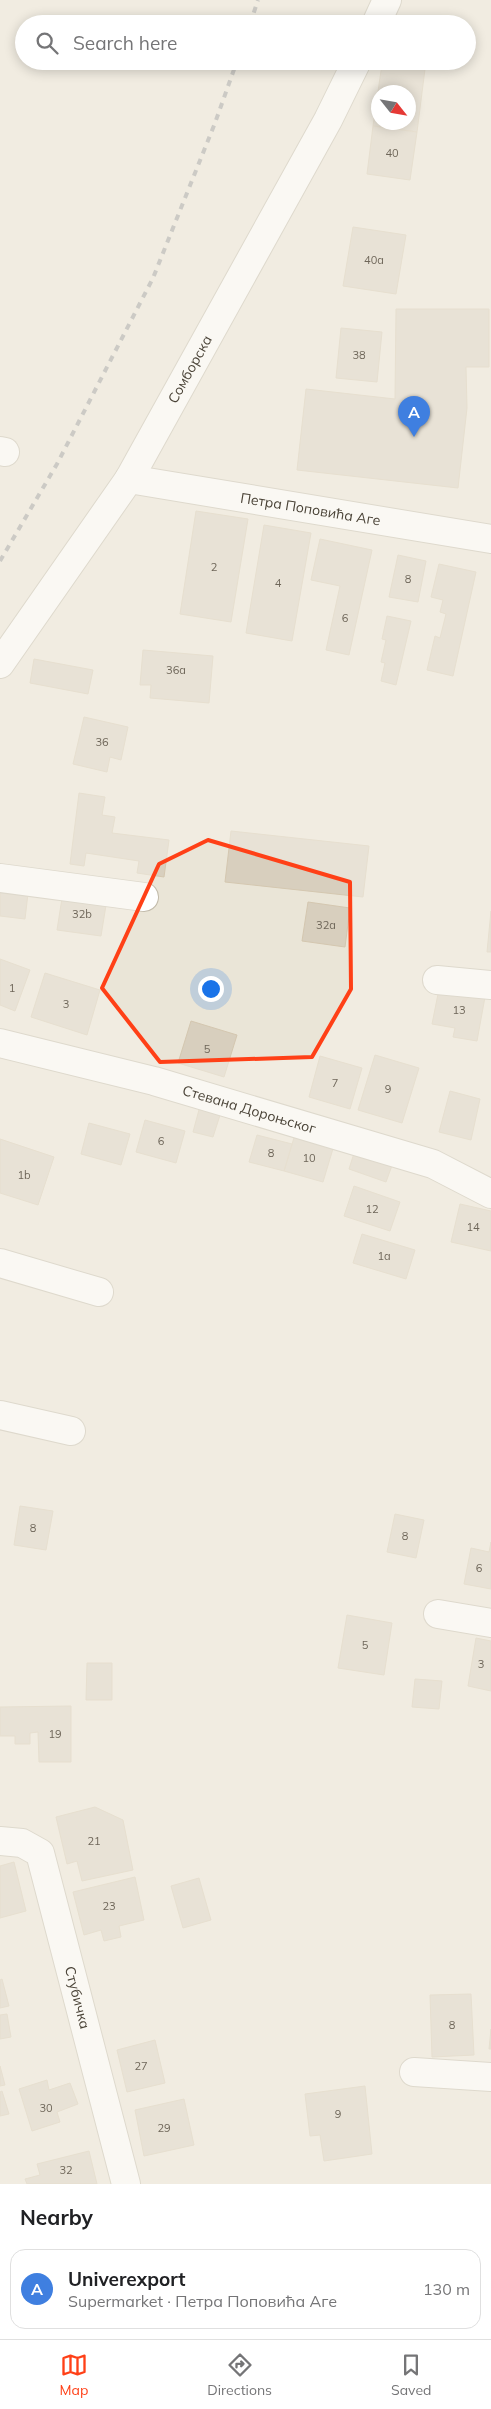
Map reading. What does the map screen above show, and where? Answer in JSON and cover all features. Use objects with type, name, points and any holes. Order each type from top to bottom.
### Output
[{"type":"street","points":[[380,15],[388,0]]},
{"type":"street","name":"Сомборска","points":[[0,664],[130,479],[328,120],[353,70]]},
{"type":"street","name":"Петра Поповића Аге","points":[[130,479],[491,539]]},
{"type":"street","points":[[0,878],[144,897]]},
{"type":"street","points":[[437,980],[491,985]]},
{"type":"street","name":"Стевана Дороњског","points":[[0,1043],[154,1081],[433,1164],[491,1194]]},
{"type":"street","points":[[0,1263],[99,1292]]},
{"type":"street","points":[[0,1415],[71,1431]]},
{"type":"street","points":[[438,1614],[491,1623]]},
{"type":"street","name":"Стубичка","points":[[0,1841],[22,1842],[40,1853],[126,2184]]},
{"type":"street","points":[[414,2072],[491,2077]]},
{"type":"highlighted area","points":[[208,840],[350,882],[351,989],[312,1057],[160,1062],[102,988],[159,864]]},
{"type":"shaded area","points":[[0,0],[491,0],[491,2184],[0,2184]]},
{"type":"building","points":[[381,70],[425,70],[417,132],[402,130],[416,130],[416,85],[379,85]]},
{"type":"building","points":[[372,130],[417,132],[410,180],[367,174]]},
{"type":"building","points":[[353,227],[406,235],[396,294],[343,286]]},
{"type":"building","points":[[396,309],[489,309],[489,367],[466,367],[467,408],[458,488],[297,470],[306,389],[395,399]]},
{"type":"building","points":[[341,328],[382,332],[377,382],[336,378]]},
{"type":"building","points":[[196,511],[248,519],[231,622],[180,614]]},
{"type":"building","points":[[264,525],[311,533],[292,641],[246,633]]},
{"type":"building","points":[[320,539],[372,550],[349,655],[326,650],[340,586],[311,580]]},
{"type":"building","points":[[398,555],[426,561],[418,602],[389,597]]},
{"type":"building","points":[[439,564],[476,572],[453,676],[427,670],[435,636],[440,638],[446,614],[440,612],[443,600],[431,597]]},
{"type":"building","points":[[387,616],[411,621],[396,685],[381,681],[385,663],[381,662],[386,640],[382,639]]},
{"type":"building","points":[[143,650],[213,656],[209,703],[150,698],[151,685],[140,685]]},
{"type":"building","points":[[34,659],[93,670],[88,694],[30,683]]},
{"type":"building","points":[[84,717],[128,727],[121,760],[110,757],[107,772],[73,764]]},
{"type":"building","points":[[79,793],[105,797],[102,815],[115,817],[112,833],[169,840],[164,877],[137,873],[139,861],[86,853],[84,866],[70,864]]},
{"type":"building","points":[[231,831],[369,846],[363,897],[225,882]]},
{"type":"building","points":[[29,885],[25,919],[0,916],[0,886]]},
{"type":"building","points":[[63,892],[107,899],[101,936],[57,930]]},
{"type":"building","points":[[308,902],[350,908],[345,947],[302,941]]},
{"type":"building","points":[[491,911],[491,952],[487,952]]},
{"type":"building","points":[[0,959],[30,970],[15,1011],[0,1005]]},
{"type":"building","points":[[45,973],[100,990],[87,1035],[31,1017]]},
{"type":"building","points":[[439,989],[485,997],[477,1041],[453,1037],[455,1028],[432,1024]]},
{"type":"building","points":[[191,1021],[237,1035],[224,1077],[178,1063]]},
{"type":"building","points":[[375,1055],[419,1068],[402,1123],[358,1110]]},
{"type":"building","points":[[320,1056],[362,1068],[350,1109],[309,1097]]},
{"type":"building","points":[[450,1091],[480,1099],[471,1140],[439,1132]]},
{"type":"building","points":[[200,1106],[221,1112],[213,1137],[193,1132]]},
{"type":"building","points":[[145,1120],[185,1131],[176,1163],[136,1152]]},
{"type":"building","points":[[89,1123],[130,1134],[121,1165],[81,1154]]},
{"type":"building","points":[[296,1131],[335,1142],[323,1182],[284,1171]]},
{"type":"building","points":[[257,1135],[292,1144],[284,1171],[249,1162]]},
{"type":"building","points":[[0,1139],[54,1157],[38,1205],[0,1193]]},
{"type":"building","points":[[356,1147],[394,1160],[386,1182],[349,1169]]},
{"type":"building","points":[[354,1186],[400,1202],[390,1231],[344,1216]]},
{"type":"building","points":[[460,1204],[491,1211],[491,1251],[451,1242]]},
{"type":"building","points":[[362,1234],[415,1250],[406,1279],[353,1263]]},
{"type":"building","points":[[20,1506],[53,1511],[46,1550],[14,1545]]},
{"type":"building","points":[[395,1514],[424,1520],[416,1558],[387,1552]]},
{"type":"building","points":[[491,1542],[491,1589],[464,1584],[471,1548],[489,1552]]},
{"type":"building","points":[[347,1615],[392,1623],[384,1675],[338,1668]]},
{"type":"building","points":[[476,1638],[491,1641],[491,1691],[468,1686]]},
{"type":"building","points":[[87,1663],[112,1663],[112,1700],[86,1700]]},
{"type":"building","points":[[415,1679],[442,1681],[439,1709],[412,1707]]},
{"type":"building","points":[[71,1706],[71,1762],[39,1762],[38,1732],[30,1733],[30,1744],[15,1744],[15,1736],[0,1736],[0,1707]]},
{"type":"building","points":[[95,1807],[123,1820],[133,1870],[82,1881],[77,1861],[67,1864],[56,1817]]},
{"type":"building","points":[[14,1862],[26,1911],[0,1918],[0,1866]]},
{"type":"building","points":[[135,1877],[144,1920],[119,1926],[121,1937],[104,1941],[101,1930],[84,1935],[73,1892]]},
{"type":"building","points":[[199,1878],[211,1920],[183,1928],[171,1886]]},
{"type":"building","points":[[2,1979],[9,2006],[0,2008],[0,1980]]},
{"type":"building","points":[[471,1994],[474,2055],[432,2057],[430,1995]]},
{"type":"building","points":[[7,2014],[11,2037],[0,2039],[0,2015]]},
{"type":"building","points":[[491,2029],[491,2049],[489,2049]]},
{"type":"building","points":[[155,2040],[165,2083],[127,2092],[117,2050]]},
{"type":"building","points":[[0,2066],[5,2085],[0,2086]]},
{"type":"building","points":[[47,2080],[49,2090],[70,2083],[78,2104],[57,2112],[60,2122],[32,2131],[19,2089]]},
{"type":"building","points":[[365,2086],[372,2154],[324,2161],[320,2135],[310,2136],[305,2094]]},
{"type":"building","points":[[2,2091],[9,2114],[0,2116],[0,2092]]},
{"type":"building","points":[[184,2099],[194,2145],[144,2156],[135,2110]]},
{"type":"building","points":[[89,2151],[97,2184],[27,2184],[25,2179],[40,2175],[37,2164]]},
{"type":"railway","points":[[253,15],[258,0]]},
{"type":"railway","points":[[0,561],[57,464],[153,278],[215,123],[234,70]]},
{"type":"place","name":"Univerexport","points":[[414,437]]}]
